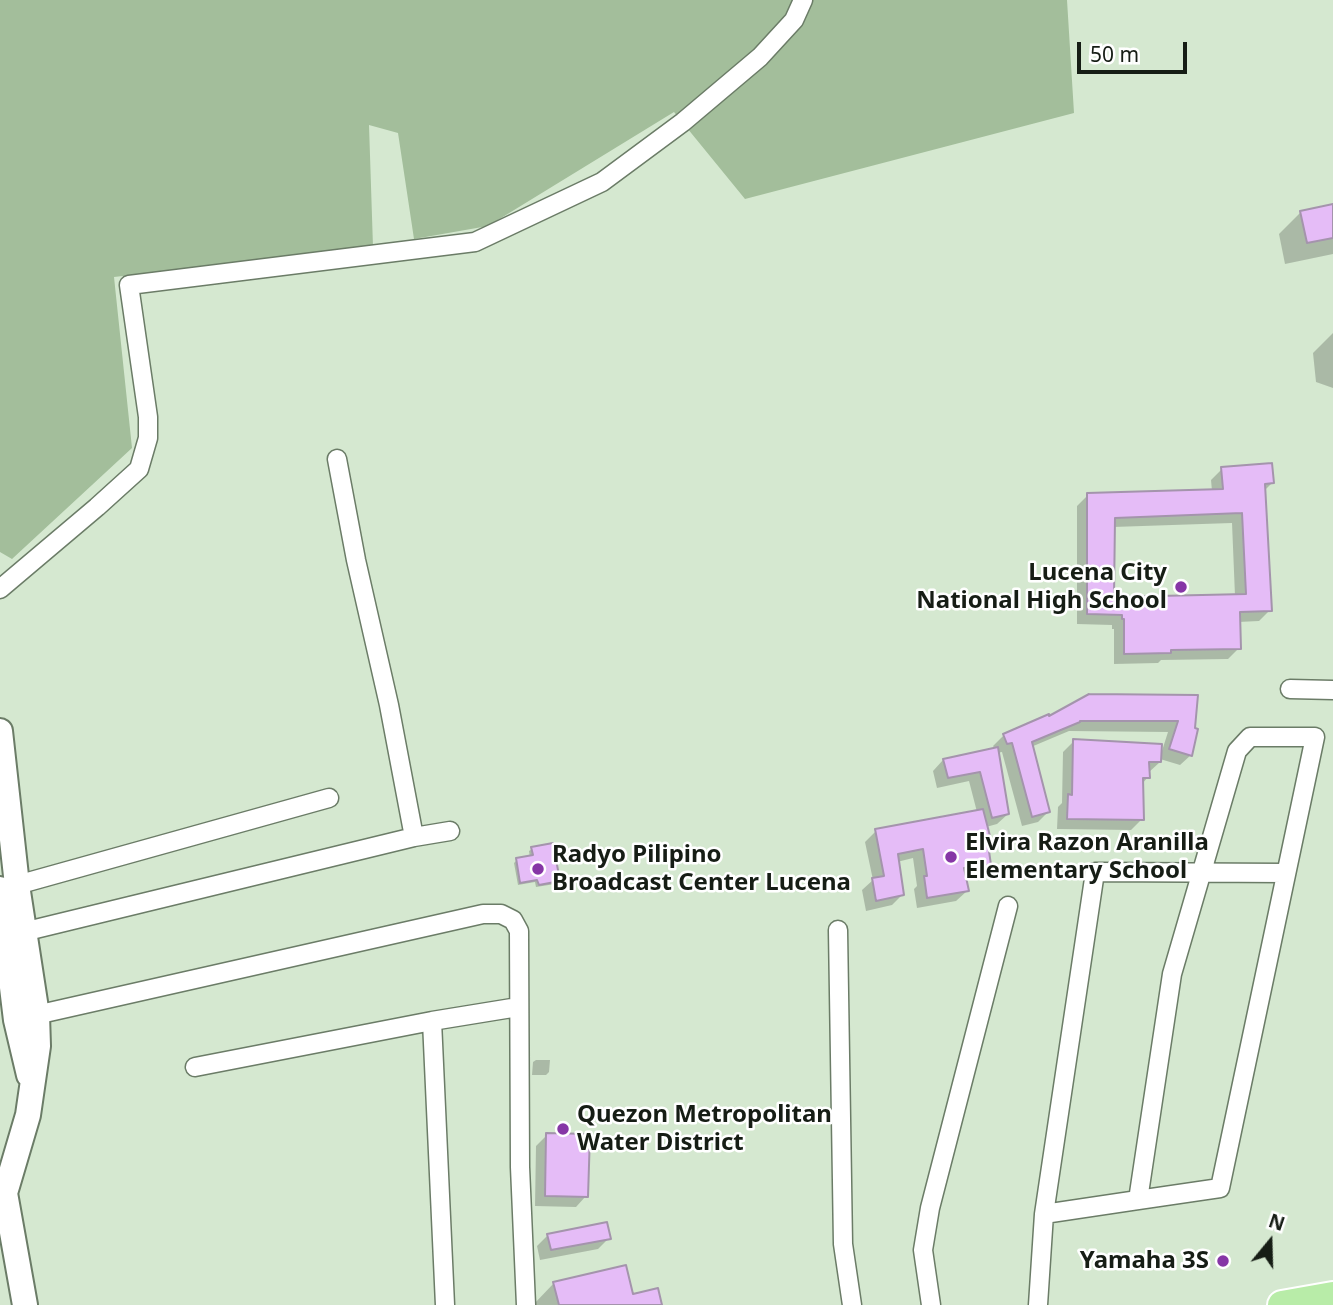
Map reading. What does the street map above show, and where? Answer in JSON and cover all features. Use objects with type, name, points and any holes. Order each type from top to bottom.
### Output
[{"type":"main road","points":[[1282,1305],[1333,1296]]},
{"type":"street","points":[[0,589],[139,469],[148,438],[148,417],[129,285],[475,242],[612,175],[683,122],[760,57],[794,20],[803,0]]},
{"type":"street","points":[[337,459],[414,837]]},
{"type":"street","points":[[1290,689],[1333,690]]},
{"type":"street","points":[[0,730],[9,929],[27,1018],[38,1046],[28,1115],[3,1191],[25,1305]]},
{"type":"street","points":[[1044,1214],[1220,1188],[1315,737],[1250,737],[1237,751],[1171,974],[1138,1200]]},
{"type":"street","points":[[8,887],[329,798]]},
{"type":"street","points":[[9,929],[450,831]]},
{"type":"street","points":[[1038,1305],[1044,1214],[1095,872],[1286,873]]},
{"type":"street","points":[[932,1305],[923,1250],[930,1208],[1008,906]]},
{"type":"street","points":[[27,1018],[482,914],[501,914],[513,920],[519,931],[520,1167],[526,1305]]},
{"type":"street","points":[[838,930],[843,1244],[852,1305]]},
{"type":"street","points":[[195,1067],[518,1007]]},
{"type":"street","points":[[432,1021],[446,1305]]},
{"type":"green space","points":[[0,0],[1067,0],[1074,113],[745,199],[674,112],[488,226],[414,239],[398,133],[369,125],[373,247],[114,277],[132,448],[12,559],[0,552]]},
{"type":"building","points":[[1333,204],[1333,238],[1307,243],[1300,211]]},
{"type":"building","points":[[1272,463],[1274,483],[1265,484],[1272,611],[1240,612],[1241,649],[1124,654],[1122,615],[1087,614],[1087,493],[1223,489],[1221,467]],"holes":[[[1242,513],[1246,594],[1114,597],[1115,518]]]},
{"type":"building","points":[[1089,694],[1198,695],[1195,728],[1198,729],[1192,756],[1169,749],[1178,721],[1080,721],[1032,742],[1050,812],[1032,817],[1012,743],[1007,744],[1003,734],[1049,716]]},
{"type":"building","points":[[1073,739],[1162,744],[1161,762],[1149,762],[1150,778],[1143,778],[1144,820],[1067,819],[1068,794],[1072,795]]},
{"type":"building","points":[[998,747],[1009,814],[992,818],[980,772],[948,778],[943,759]]},
{"type":"building","points":[[983,809],[990,836],[987,837],[991,865],[964,868],[969,891],[927,898],[923,849],[898,854],[904,895],[876,901],[872,878],[884,876],[875,829]]},
{"type":"building","name":"Radyo Pilipino Broadcast Center Lucena","points":[[553,843],[560,881],[539,885],[537,880],[520,883],[516,858],[533,855],[531,847]]},
{"type":"building","points":[[546,1133],[590,1134],[588,1197],[545,1196]]},
{"type":"building","points":[[607,1222],[611,1239],[551,1250],[547,1234]]},
{"type":"building","points":[[626,1265],[633,1294],[658,1288],[662,1305],[559,1305],[553,1282]]},
{"type":"place","name":"Lucena City National High School","points":[[1181,587]]},
{"type":"place","name":"Elvira Razon Aranilla Elementary School","points":[[951,857]]},
{"type":"place","name":"Radyo Pilipino Broadcast Center Lucena","points":[[538,869]]},
{"type":"place","name":"Quezon Metropolitan Water District","points":[[563,1129]]},
{"type":"place","name":"Yamaha 3S","points":[[1223,1261]]}]
